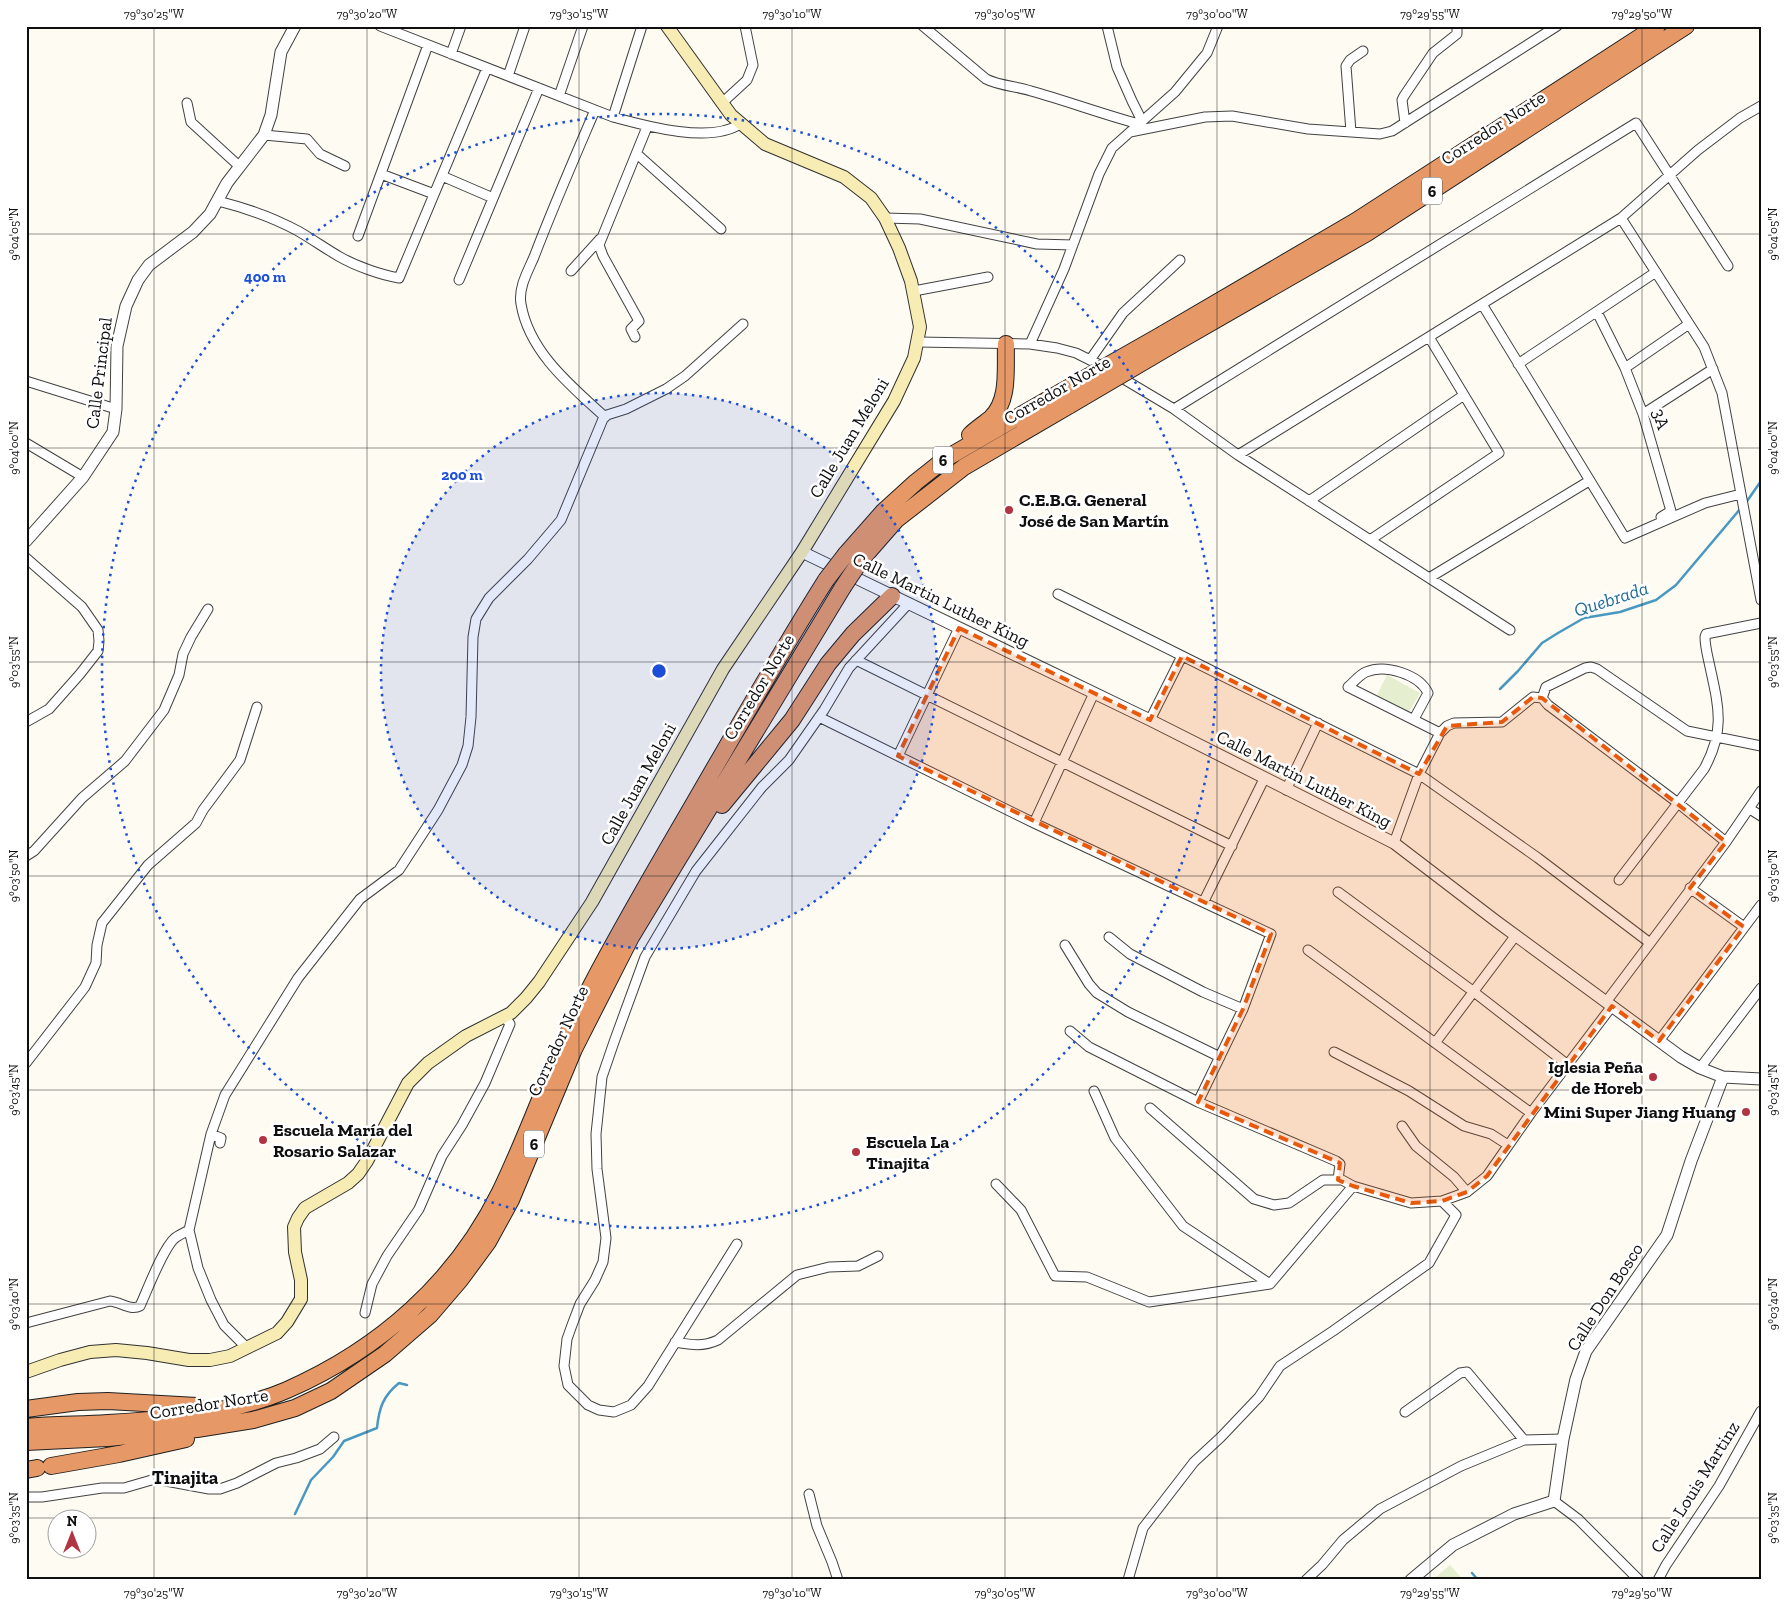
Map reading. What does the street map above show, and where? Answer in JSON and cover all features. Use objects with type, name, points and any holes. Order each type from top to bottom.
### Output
[{"type":"highway","name":"Corredor Norte","points":[[1168,340],[1657,26]]},
{"type":"highway","name":"Corredor Norte","points":[[26,1442],[149,1434],[253,1420],[295,1408],[332,1391],[385,1354],[430,1315],[460,1280],[488,1242],[511,1200],[574,1049],[630,938],[687,847],[843,587],[854,557],[883,512],[945,459],[1065,398],[1168,340],[1367,233],[1686,26]]},
{"type":"highway","points":[[945,459],[992,417],[1000,407],[1004,395],[1006,344]]},
{"type":"highway","name":"Corredor Norte","points":[[26,1427],[148,1420],[242,1405],[284,1391],[315,1376],[374,1341],[418,1304],[449,1272],[477,1234],[500,1192],[585,997],[617,938],[826,580],[896,520],[964,467],[1065,398]]},
{"type":"highway","points":[[687,847],[792,720],[828,664],[853,634],[892,596]]},
{"type":"highway","points":[[26,1409],[78,1402],[108,1401],[198,1406],[242,1405]]},
{"type":"highway","points":[[38,1468],[138,1450],[253,1420]]},
{"type":"main road","name":"Calle Juan Meloni","points":[[26,1372],[90,1352],[116,1350],[189,1360],[210,1360],[230,1356],[277,1333],[291,1317],[301,1299],[301,1280],[295,1252],[294,1227],[305,1208],[348,1183],[358,1174],[367,1161],[408,1083],[428,1063],[466,1036],[511,1013],[539,982],[592,902],[722,669],[802,552],[894,401],[914,358],[920,327],[914,291],[899,248],[885,218],[871,198],[844,177],[765,144],[740,124],[722,103],[667,26]]},
{"type":"street","name":"Calle Principal","points":[[26,541],[83,477],[113,432],[116,408],[117,346],[126,306],[138,280],[149,265],[193,232],[210,214],[227,183],[264,135],[271,115],[281,52],[295,26]]},
{"type":"street","points":[[380,26],[613,117],[647,127],[687,132],[721,132],[730,130],[740,124]]},
{"type":"street","points":[[451,54],[461,26]]},
{"type":"street","points":[[508,76],[525,26]]},
{"type":"street","points":[[559,96],[583,26]]},
{"type":"street","points":[[613,117],[642,26]]},
{"type":"street","points":[[722,103],[747,80],[753,64],[745,26]]},
{"type":"street","points":[[923,26],[986,79],[996,84],[1030,90],[1106,116],[1141,122]]},
{"type":"street","points":[[1107,26],[1117,67],[1141,122]]},
{"type":"street","points":[[1030,344],[1064,269],[1099,174],[1112,148],[1175,92],[1207,53],[1218,26]]},
{"type":"street","points":[[1405,123],[1402,100],[1404,96],[1433,53],[1457,34],[1458,26]]},
{"type":"street","points":[[1130,132],[1205,117],[1232,116],[1308,129],[1380,134],[1392,131],[1557,26]]},
{"type":"street","points":[[358,236],[428,45]]},
{"type":"street","points":[[1351,132],[1346,88],[1346,66],[1350,60],[1363,51]]},
{"type":"street","points":[[218,201],[249,208],[299,231],[342,258],[388,276],[399,278],[487,68]]},
{"type":"street","points":[[459,280],[539,88]]},
{"type":"street","points":[[186,104],[191,122],[239,166]]},
{"type":"street","points":[[1238,455],[1621,218],[1698,150],[1740,118],[1761,106]]},
{"type":"street","points":[[595,110],[539,244],[522,288],[520,302],[526,322],[542,355],[604,417]]},
{"type":"street","points":[[1174,410],[1636,123],[1728,266]]},
{"type":"street","points":[[635,337],[630,329],[638,321],[603,256],[600,245],[647,127]]},
{"type":"street","points":[[264,135],[307,139],[320,154],[345,166]]},
{"type":"street","points":[[637,154],[721,229]]},
{"type":"street","points":[[381,174],[434,194]]},
{"type":"street","points":[[442,176],[493,198]]},
{"type":"street","points":[[885,218],[920,219],[1037,244],[1073,245]]},
{"type":"street","points":[[1621,218],[1690,324],[1704,347],[1713,369],[1722,394],[1761,600]]},
{"type":"street","points":[[570,271],[602,237]]},
{"type":"street","points":[[1090,360],[1123,313],[1180,260]]},
{"type":"street","points":[[1518,364],[1656,272]]},
{"type":"street","points":[[914,291],[988,277]]},
{"type":"street","points":[[1482,304],[1625,538],[1705,503],[1742,496]]},
{"type":"street","name":"3A","points":[[1597,312],[1625,368],[1643,414],[1671,511],[1645,529]]},
{"type":"street","points":[[247,1348],[224,1325],[198,1268],[188,1230],[211,1134],[225,1096],[298,978],[360,899],[399,870],[438,810],[462,765],[468,746],[471,718],[473,637],[476,619],[489,598],[528,558],[561,520],[604,417],[626,409],[666,389],[685,376],[743,324]]},
{"type":"street","points":[[1625,368],[1690,324]]},
{"type":"street","points":[[1370,540],[1499,453],[1429,337]]},
{"type":"street","points":[[918,342],[1030,344],[1057,348],[1090,360],[1174,410],[1238,455],[1510,630]]},
{"type":"street","points":[[1643,414],[1713,369]]},
{"type":"street","points":[[26,381],[116,408]]},
{"type":"street","points":[[1309,501],[1464,394]]},
{"type":"street","points":[[26,443],[83,477]]},
{"type":"street","points":[[1429,578],[1589,481]]},
{"type":"street","name":"Calle Martin Luther King","points":[[802,552],[1150,720],[1394,843],[1659,1041],[1700,1068],[1723,1077],[1761,1079]]},
{"type":"street","points":[[26,558],[82,607],[98,630],[99,641],[98,651],[49,709],[26,722]]},
{"type":"street","points":[[1058,594],[1419,774],[1538,858],[1650,943]]},
{"type":"street","points":[[737,1244],[648,1386],[631,1406],[614,1412],[600,1410],[588,1405],[568,1385],[564,1366],[567,1339],[580,1304],[595,1280],[603,1262],[606,1238],[597,1169],[596,1134],[602,1077],[645,957],[696,871],[762,787],[789,760],[819,717],[844,674],[909,604]]},
{"type":"street","points":[[26,856],[34,851],[82,798],[125,761],[164,710],[178,675],[183,654],[208,609]]},
{"type":"street","points":[[1619,880],[1704,769],[1713,753],[1717,738],[1719,716],[1706,634],[1761,623]]},
{"type":"street","points":[[898,756],[959,628]]},
{"type":"street","points":[[1150,720],[1182,656]]},
{"type":"street","points":[[856,660],[1232,846]]},
{"type":"street","points":[[1542,698],[1546,687],[1585,668],[1591,667],[1597,669],[1688,731],[1761,746]]},
{"type":"street","points":[[1414,719],[1428,693],[1420,682],[1405,674],[1388,670],[1365,672],[1348,687],[1440,732]]},
{"type":"street","points":[[1034,823],[1094,693]]},
{"type":"street","points":[[1394,843],[1419,774],[1440,732],[1454,723],[1502,722],[1534,697],[1542,698],[1548,705],[1678,803],[1726,842]]},
{"type":"street","points":[[26,1063],[85,987],[96,963],[102,922],[148,865],[196,823],[203,810],[240,760],[257,707]]},
{"type":"street","points":[[819,717],[1034,823],[1271,934],[1243,1009],[1198,1102]]},
{"type":"street","points":[[1286,790],[1318,723]]},
{"type":"street","points":[[1204,902],[1264,779]]},
{"type":"street","points":[[1150,1108],[1254,1199],[1274,1205],[1289,1203],[1323,1180],[1338,1180],[1411,1202],[1442,1201],[1467,1192],[1487,1176],[1531,1113],[1568,1065],[1650,943],[1761,792]]},
{"type":"street","points":[[1750,809],[1761,816]]},
{"type":"street","points":[[1690,888],[1744,927]]},
{"type":"street","points":[[1338,892],[1474,992],[1568,1065]]},
{"type":"street","points":[[1659,1041],[1761,905]]},
{"type":"street","points":[[1435,1043],[1516,935]]},
{"type":"street","points":[[1109,937],[1130,954],[1202,992],[1243,1009]]},
{"type":"street","points":[[1065,945],[1088,984],[1097,993],[1128,1012],[1220,1058]]},
{"type":"street","points":[[1308,950],[1531,1113]]},
{"type":"street","points":[[1700,1068],[1761,988]]},
{"type":"street","points":[[366,1313],[372,1284],[387,1256],[419,1209],[442,1156],[462,1125],[484,1082],[510,1024],[504,1016]]},
{"type":"street","points":[[1070,1031],[1088,1047],[1198,1102],[1336,1161],[1340,1164],[1338,1180]]},
{"type":"street","points":[[1334,1052],[1409,1091],[1464,1126],[1491,1134],[1508,1145]]},
{"type":"street","name":"Calle Don Bosco","points":[[1554,1501],[1563,1439],[1576,1379],[1586,1351],[1667,1235],[1690,1161],[1723,1077]]},
{"type":"street","points":[[1094,1090],[1115,1138],[1182,1226],[1270,1284]]},
{"type":"street","points":[[1402,1126],[1416,1146],[1454,1177],[1467,1192]]},
{"type":"street","points":[[211,1134],[221,1138],[220,1143]]},
{"type":"street","points":[[996,1184],[1022,1210],[1055,1276],[1087,1278],[1149,1302],[1270,1284],[1353,1186]]},
{"type":"street","points":[[1128,1580],[1143,1528],[1194,1462],[1260,1398],[1280,1366],[1429,1264],[1456,1215],[1442,1201]]},
{"type":"street","points":[[26,1323],[110,1301],[132,1308],[140,1306],[158,1266],[171,1243],[188,1230]]},
{"type":"street","points":[[675,1342],[698,1346],[707,1345],[718,1340],[797,1275],[829,1266],[858,1266],[878,1256]]},
{"type":"street","points":[[1405,1412],[1460,1373],[1467,1372],[1524,1440]]},
{"type":"street","name":"Calle Louis Martinz","points":[[1658,1580],[1719,1486],[1761,1411]]},
{"type":"street","points":[[26,1497],[42,1497],[102,1488],[124,1488],[154,1479],[209,1489],[220,1489],[237,1483],[276,1463],[320,1449],[334,1437]]},
{"type":"street","points":[[1306,1580],[1322,1565],[1343,1540],[1380,1509],[1461,1466],[1524,1440],[1563,1439]]},
{"type":"street","points":[[809,1494],[816,1526],[838,1580]]},
{"type":"street","points":[[1411,1580],[1453,1545],[1514,1514],[1554,1501],[1578,1519],[1639,1580]]},
{"type":"highlighted area","points":[[959,628],[1150,720],[1182,656],[1419,774],[1447,726],[1502,722],[1533,697],[1542,698],[1726,842],[1690,888],[1744,927],[1659,1041],[1612,1006],[1487,1176],[1467,1192],[1442,1201],[1411,1203],[1353,1186],[1338,1180],[1340,1163],[1198,1102],[1243,1009],[1271,934],[898,756]]},
{"type":"green space","points":[[1387,675],[1420,693],[1409,712],[1377,695]]},
{"type":"green space","points":[[1450,1565],[1463,1580],[1432,1580]]},
{"type":"waterway","name":"Quebrada","points":[[1745,504],[1761,481]]},
{"type":"waterway","name":"Quebrada","points":[[1500,689],[1542,643],[1558,633],[1584,618],[1620,612],[1656,600],[1676,585],[1741,508]]},
{"type":"waterway","points":[[295,1514],[311,1480],[333,1457],[344,1441],[377,1428],[381,1408],[389,1393],[399,1383],[407,1385]]},
{"type":"waterway","name":"Quebrada","points":[[1472,1573],[1478,1580]]},
{"type":"place","name":"C.E.B.G. General José de San Martín","points":[[1009,510]]},
{"type":"place","name":"Iglesia Peña de Horeb","points":[[1653,1077]]},
{"type":"place","name":"Mini Super Jiang Huang","points":[[1746,1112]]},
{"type":"place","name":"Escuela María del Rosario Salazar","points":[[263,1140]]},
{"type":"place","name":"Escuela La Tinajita","points":[[856,1152]]},
{"type":"district","name":"Tinajita","points":[[185,1477]]}]
